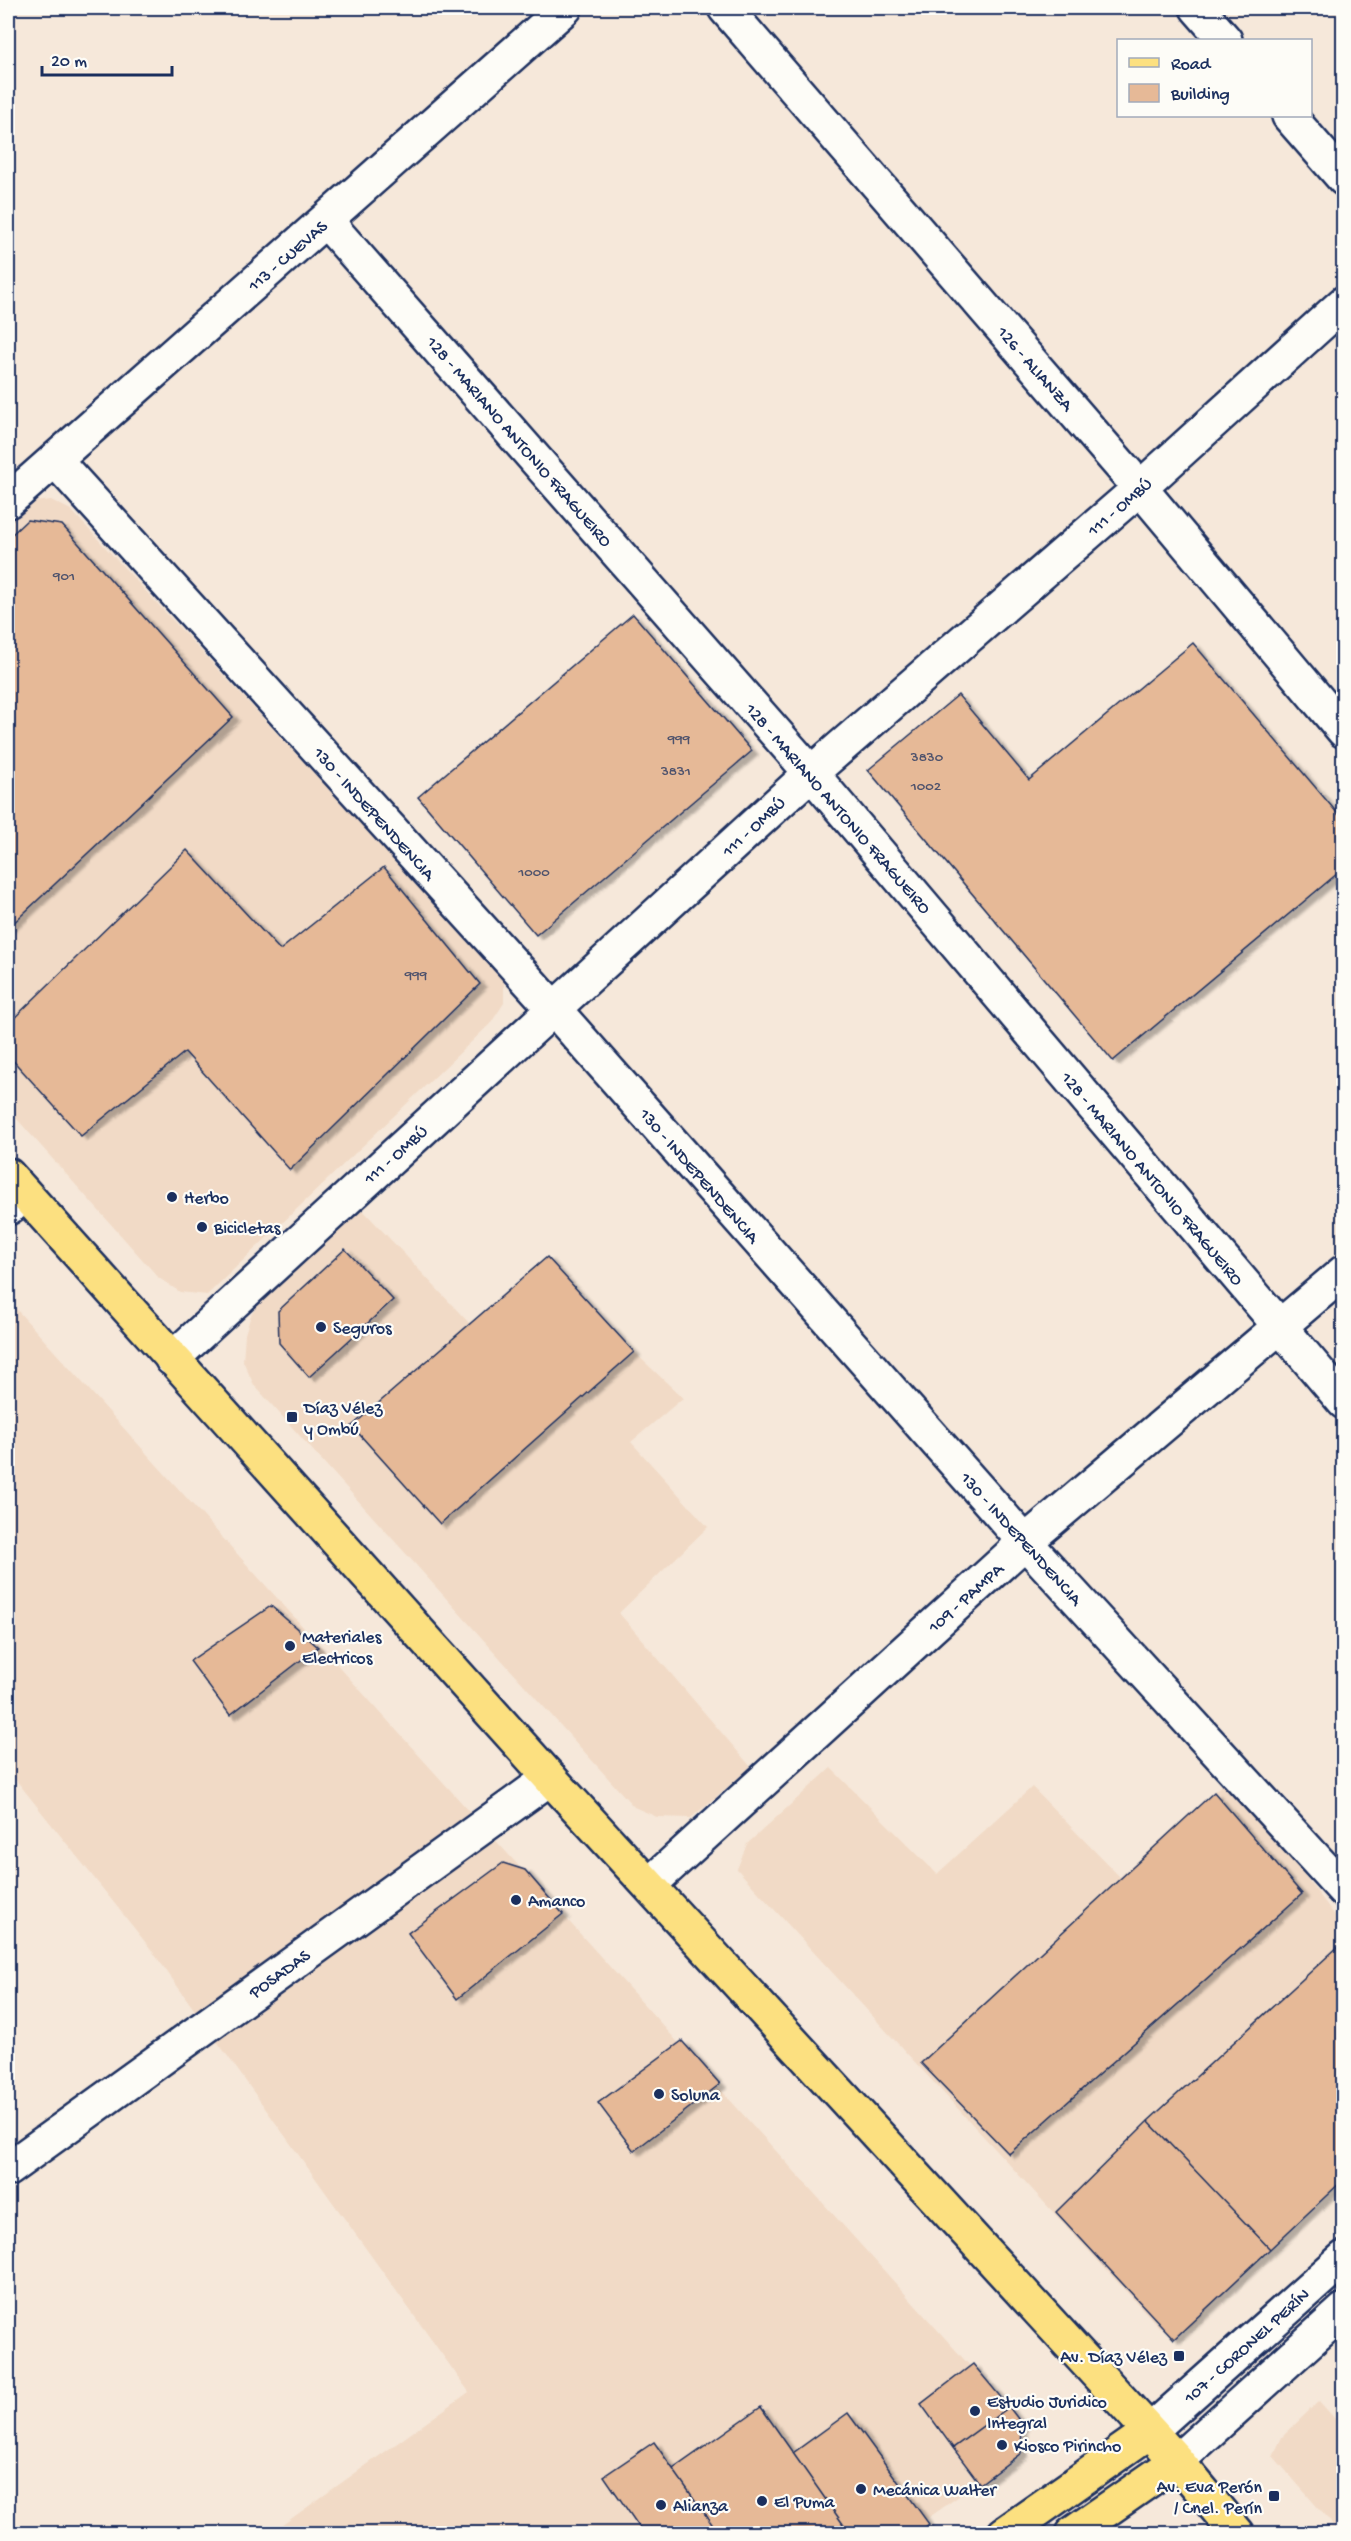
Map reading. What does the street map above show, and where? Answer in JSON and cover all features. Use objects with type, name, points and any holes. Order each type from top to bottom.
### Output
[{"type":"main road","points":[[13,1193],[172,1359],[550,1778],[1177,2461],[1238,2534]]},
{"type":"main road","points":[[1004,2534],[1149,2432]]},
{"type":"main road","points":[[1072,2534],[1177,2461]]},
{"type":"street","name":"113 - CUEVAS","points":[[8,501],[565,8]]},
{"type":"street","name":"126 - ALIANZA","points":[[725,8],[1140,488],[1344,732]]},
{"type":"street","points":[[1197,8],[1224,39]]},
{"type":"street","points":[[1290,117],[1344,179]]},
{"type":"street","name":"128 - MARIANO ANTONIO FRAGUEIRO","points":[[327,221],[811,773],[1344,1402]]},
{"type":"street","name":"111 - OMBÚ","points":[[172,1359],[811,773],[1140,488],[1344,303]]},
{"type":"street","name":"130 - INDEPENDENCIA","points":[[55,460],[554,1009],[1025,1542],[1344,1890]]},
{"type":"street","name":"109 - PAMPA","points":[[649,1886],[1025,1542],[1344,1272]]},
{"type":"street","name":"POSADAS","points":[[8,2169],[550,1778]]},
{"type":"street","name":"107 - CORONEL PERÍN","points":[[1149,2432],[1344,2258]]},
{"type":"street","points":[[1177,2461],[1344,2310]]},
{"type":"shaded area","points":[[51,500],[71,510],[504,979],[504,1003],[491,1023],[207,1295],[180,1292],[159,1278],[8,1109],[8,519],[25,503]]},
{"type":"shaded area","points":[[359,1206],[470,1324],[547,1257],[634,1352],[683,1398],[631,1442],[708,1527],[619,1613],[751,1767],[691,1818],[657,1817],[634,1807],[254,1385],[243,1361],[245,1334],[251,1315],[267,1289]]},
{"type":"shaded area","points":[[8,1300],[1017,2418],[1010,2460],[907,2533],[271,2533],[469,2392],[150,1948],[8,1770]]},
{"type":"shaded area","points":[[831,1768],[937,1874],[1032,1787],[1120,1877],[1230,1777],[1343,1926],[1343,2177],[1189,2328],[1159,2327],[737,1869],[747,1844]]},
{"type":"shaded area","points":[[1319,2401],[1343,2428],[1343,2533],[1340,2533],[1273,2456],[1282,2437]]},
{"type":"building","points":[[27,520],[62,525],[233,717],[8,928],[8,538]]},
{"type":"building","points":[[633,614],[752,751],[536,935],[418,797]]},
{"type":"building","points":[[1193,643],[1344,821],[1344,868],[1113,1061],[868,770],[958,695],[1029,780]]},
{"type":"building","points":[[187,850],[280,950],[384,867],[480,984],[290,1170],[185,1052],[81,1136],[8,1055],[8,1024]]},
{"type":"building","name":"Seguros","points":[[345,1249],[393,1300],[309,1377],[279,1343],[278,1311]]},
{"type":"building","points":[[547,1257],[634,1352],[440,1524],[352,1426]]},
{"type":"building","points":[[271,1606],[318,1647],[230,1715],[190,1661]]},
{"type":"building","points":[[1214,1792],[1302,1894],[1009,2154],[921,2063]]},
{"type":"building","points":[[503,1863],[525,1870],[563,1914],[457,1999],[408,1933]]},
{"type":"building","points":[[1341,1944],[1344,1947],[1344,2179],[1270,2249],[1148,2121]]},
{"type":"building","name":"Soluna","points":[[682,2041],[720,2084],[634,2151],[598,2103]]},
{"type":"building","points":[[1148,2121],[1270,2249],[1174,2339],[1056,2212]]},
{"type":"building","points":[[973,2364],[1009,2407],[953,2448],[921,2404]]},
{"type":"building","name":"El Puma","points":[[761,2407],[850,2534],[719,2534],[673,2469]]},
{"type":"building","points":[[1009,2407],[1022,2424],[1021,2453],[980,2484],[953,2448]]},
{"type":"building","name":"Mecánica Walter","points":[[848,2413],[929,2524],[916,2534],[850,2534],[793,2453]]},
{"type":"building","name":"Alianza","points":[[654,2442],[719,2534],[644,2534],[604,2476]]},
{"type":"place","name":"Herbo","points":[[172,1197]]},
{"type":"place","name":"Bicicletas","points":[[202,1227]]},
{"type":"place","name":"Seguros","points":[[321,1327]]},
{"type":"place","name":"Díaz Vélez y Ombú","points":[[292,1417]]},
{"type":"place","name":"Materiales Electricos","points":[[290,1646]]},
{"type":"place","name":"Amanco","points":[[516,1900]]},
{"type":"place","name":"Soluna","points":[[659,2094]]},
{"type":"place","name":"Av. Díaz Vélez","points":[[1179,2356]]},
{"type":"place","name":"Estudio Juridico Integral","points":[[975,2411]]},
{"type":"place","name":"Kiosco Pirincho","points":[[1002,2445]]},
{"type":"place","name":"Mecánica Walter","points":[[861,2489]]},
{"type":"place","name":"Av. Eva Perón / Cnel. Perín","points":[[1274,2496]]},
{"type":"place","name":"El Puma","points":[[762,2501]]},
{"type":"place","name":"Alianza","points":[[661,2505]]}]
